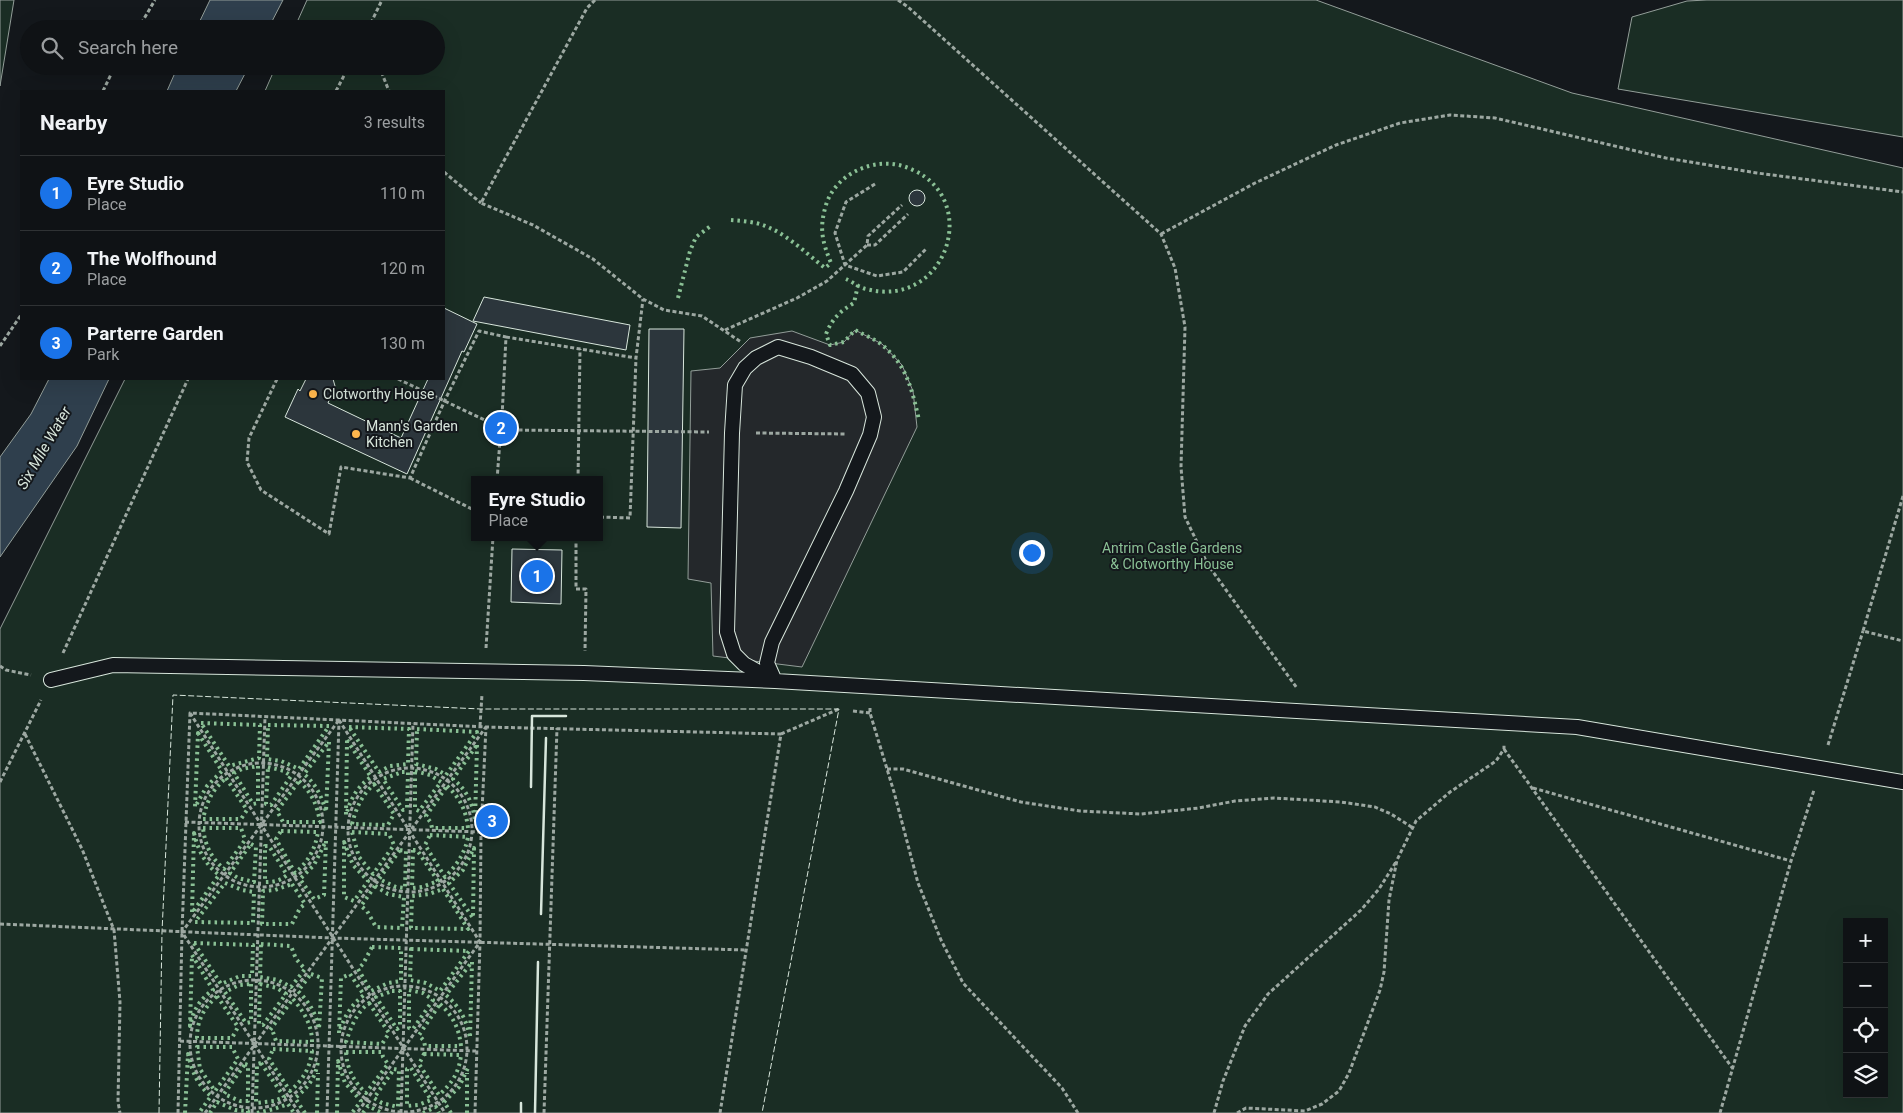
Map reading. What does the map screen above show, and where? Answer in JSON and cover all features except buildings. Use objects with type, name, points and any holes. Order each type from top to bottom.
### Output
[{"type":"lane","points":[[778,347],[811,357],[852,374],[868,393],[874,417],[870,435],[846,491],[772,642],[767,663],[776,681],[744,664],[734,654],[727,632],[735,385],[745,368],[756,358],[778,347]]},
{"type":"lane","points":[[51,680],[113,665],[584,673],[776,681],[1577,727],[1903,782]]},
{"type":"path","points":[[143,20],[155,0]]},
{"type":"path","points":[[372,20],[382,0]]},
{"type":"path","points":[[481,203],[587,8],[595,0]]},
{"type":"path","points":[[898,0],[973,63],[1161,234],[1175,268],[1185,327],[1180,467],[1185,517],[1208,565],[1315,712]]},
{"type":"path","points":[[103,90],[111,75]]},
{"type":"path","points":[[337,90],[344,75]]},
{"type":"path","points":[[383,75],[389,90]]},
{"type":"path","points":[[1161,234],[1255,183],[1336,145],[1400,123],[1450,116],[1495,118],[1666,158],[1757,173],[1903,192]]},
{"type":"path","points":[[445,173],[481,203],[533,225],[593,259],[643,299],[664,310],[702,316],[744,344],[756,358]]},
{"type":"path","points":[[845,265],[835,233],[846,202],[875,184]]},
{"type":"path","points":[[725,330],[797,298],[827,281],[867,245],[868,236],[902,206]]},
{"type":"path","points":[[867,245],[875,245],[908,214]]},
{"type":"path","points":[[845,265],[877,276],[903,272],[927,248]]},
{"type":"path","points":[[603,516],[630,518],[636,358],[643,299]]},
{"type":"path","points":[[0,346],[20,316]]},
{"type":"path","points":[[410,478],[479,331],[636,358]]},
{"type":"path","points":[[502,417],[506,337]]},
{"type":"path","points":[[578,476],[580,349]]},
{"type":"path","points":[[0,782],[2,774],[51,680],[188,380]]},
{"type":"path","points":[[277,380],[249,438],[248,462],[261,490],[329,534],[342,467],[410,478],[471,508]]},
{"type":"path","points":[[400,380],[491,423]]},
{"type":"path","points":[[502,417],[511,423],[512,430],[509,437],[500,440],[491,436],[489,428],[494,419],[502,417]]},
{"type":"path","points":[[512,430],[870,435]]},
{"type":"path","points":[[497,476],[500,440]]},
{"type":"path","points":[[1720,1113],[1791,861],[1821,769],[1903,496]]},
{"type":"path","points":[[480,726],[493,541]]},
{"type":"path","points":[[576,541],[576,589],[586,589],[584,673]]},
{"type":"path","points":[[1863,631],[1903,641]]},
{"type":"path","points":[[0,666],[6,670],[51,680]]},
{"type":"path","points":[[870,687],[870,713],[918,883],[941,940],[963,983],[1062,1088],[1078,1113]]},
{"type":"path","points":[[190,713],[486,727],[781,734],[838,708],[870,713]]},
{"type":"path","points":[[190,713],[445,1113]]},
{"type":"path","points":[[178,1113],[190,713]]},
{"type":"path","points":[[253,1111],[264,717]]},
{"type":"path","points":[[182,932],[339,720]]},
{"type":"path","points":[[339,720],[480,942]]},
{"type":"path","points":[[327,1113],[339,720]]},
{"type":"path","points":[[1503,723],[1504,749],[1733,1069]]},
{"type":"path","points":[[401,1112],[413,724]]},
{"type":"path","points":[[205,1113],[486,727]]},
{"type":"path","points":[[475,1113],[486,727]]},
{"type":"path","points":[[544,1113],[558,728]]},
{"type":"path","points":[[24,733],[82,848],[114,930],[120,1002],[118,1102],[120,1113]]},
{"type":"path","points":[[720,1113],[781,734]]},
{"type":"path","points":[[1214,1113],[1223,1081],[1245,1026],[1268,994],[1361,910],[1380,889],[1416,821],[1450,792],[1496,761],[1504,749]]},
{"type":"path","points":[[264,762],[288,768],[310,785],[318,798],[322,812],[323,827],[316,853],[309,865],[294,878],[277,886],[259,888],[234,882],[213,865],[199,838],[198,822],[200,808],[206,794],[215,782],[228,771],[250,763],[264,762]]},
{"type":"path","points":[[412,767],[431,771],[447,780],[459,790],[472,817],[473,832],[470,847],[464,861],[444,883],[427,891],[408,893],[390,890],[374,881],[359,866],[350,848],[348,828],[351,808],[361,791],[376,777],[393,770],[412,767]]},
{"type":"path","points":[[887,769],[903,769],[1021,802],[1080,811],[1141,814],[1199,808],[1235,801],[1274,798],[1341,802],[1375,807],[1391,814],[1412,828]]},
{"type":"path","points":[[1532,788],[1791,861]]},
{"type":"path","points":[[186,822],[482,832]]},
{"type":"path","points":[[1237,1113],[1246,1108],[1305,1111],[1322,1104],[1339,1091],[1349,1073],[1380,990],[1384,972],[1389,900],[1398,857]]},
{"type":"path","points":[[0,924],[332,938],[745,950]]},
{"type":"path","points":[[182,932],[298,1113]]},
{"type":"path","points":[[356,1113],[404,1050],[480,942]]},
{"type":"path","points":[[256,980],[275,984],[292,993],[306,1007],[315,1026],[318,1046],[314,1066],[304,1084],[289,1098],[253,1111],[217,1097],[202,1082],[192,1063],[190,1042],[197,1015],[204,1004],[219,990],[237,982],[256,980]]},
{"type":"path","points":[[404,986],[423,988],[440,997],[452,1007],[460,1020],[465,1034],[467,1051],[465,1064],[459,1079],[450,1092],[438,1102],[420,1110],[401,1112],[383,1108],[366,1100],[352,1085],[344,1067],[341,1046],[345,1027],[354,1009],[369,996],[386,988],[404,986]]},
{"type":"path","points":[[180,1041],[476,1051]]},
{"type":"green space","points":[[0,0],[14,0],[0,86]]},
{"type":"green space","name":"Antrim Castle Gardens & Clotworthy House","points":[[307,0],[1316,0],[1572,93],[1903,168],[1903,1113],[0,1113],[0,629],[124,380],[445,380],[445,90],[265,90],[272,75],[445,75],[445,20],[298,20]]},
{"type":"green space","points":[[1903,0],[1903,137],[1618,89],[1632,17],[1687,1]]},
{"type":"shaded area","points":[[855,330],[882,344],[902,365],[913,391],[917,427],[802,667],[713,656],[711,583],[688,579],[691,371],[720,368],[750,338],[792,331],[830,345],[844,342]]},
{"type":"water","points":[[210,0],[283,0],[273,20],[200,20]]},
{"type":"water","points":[[174,75],[244,75],[237,90],[167,90]]},
{"type":"water","name":"Six Mile Water","points":[[48,380],[109,380],[77,446],[0,557],[0,457],[31,414]]},
{"type":"hedge","points":[[731,220],[756,223],[777,232],[825,268],[831,263],[825,248],[822,228],[826,205],[837,185],[849,175],[869,166],[891,164],[913,170],[934,185],[946,205],[950,227],[945,249],[934,269],[917,284],[894,291],[866,289],[846,279]]},
{"type":"hedge","points":[[678,298],[690,251],[696,237],[712,225]]},
{"type":"hedge","points":[[858,285],[854,303],[837,316],[828,329],[826,334],[830,345],[844,342],[855,330],[882,345],[903,370],[911,388],[919,420]]},
{"type":"hedge","points":[[201,723],[260,725],[259,758],[229,766],[201,723]]},
{"type":"hedge","points":[[268,725],[329,726],[299,769],[281,761],[267,759],[268,725]]},
{"type":"hedge","points":[[349,727],[409,729],[408,764],[390,766],[379,772],[349,727]]},
{"type":"hedge","points":[[417,729],[477,732],[446,775],[436,769],[416,764],[417,729]]},
{"type":"hedge","points":[[198,733],[222,771],[207,786],[195,807],[198,733]]},
{"type":"hedge","points":[[347,740],[371,777],[355,793],[346,815],[347,740]]},
{"type":"hedge","points":[[329,742],[326,812],[318,791],[304,774],[329,742]]},
{"type":"hedge","points":[[477,745],[475,821],[473,809],[468,798],[453,779],[477,745]]},
{"type":"hedge","points":[[258,766],[258,803],[253,804],[234,773],[242,769],[258,766]]},
{"type":"hedge","points":[[268,767],[284,771],[291,776],[271,805],[266,804],[268,767]]},
{"type":"hedge","points":[[415,771],[430,775],[441,782],[419,811],[415,809],[415,771]]},
{"type":"hedge","points":[[402,772],[408,772],[407,808],[403,810],[383,779],[402,772]]},
{"type":"hedge","points":[[226,778],[247,810],[241,819],[203,819],[211,796],[226,778]]},
{"type":"hedge","points":[[299,781],[313,800],[320,822],[283,822],[277,811],[299,781]]},
{"type":"hedge","points":[[374,784],[394,814],[388,825],[352,824],[360,802],[374,784]]},
{"type":"hedge","points":[[447,786],[462,805],[468,828],[432,828],[426,816],[447,786]]},
{"type":"hedge","points":[[203,828],[241,828],[245,840],[224,869],[209,851],[203,828]]},
{"type":"hedge","points":[[281,831],[318,832],[311,854],[295,873],[276,839],[281,831]]},
{"type":"hedge","points":[[352,832],[389,834],[394,845],[373,874],[359,857],[352,832]]},
{"type":"hedge","points":[[194,833],[203,856],[219,875],[192,913],[194,833]]},
{"type":"hedge","points":[[430,835],[468,837],[460,858],[445,877],[425,845],[430,835]]},
{"type":"hedge","points":[[326,841],[324,895],[314,899],[300,879],[314,865],[326,841]]},
{"type":"hedge","points":[[344,842],[353,865],[368,881],[354,901],[344,897],[344,842]]},
{"type":"hedge","points":[[251,844],[256,847],[254,882],[238,878],[230,873],[251,844]]},
{"type":"hedge","points":[[265,846],[269,846],[287,875],[279,880],[265,882],[265,846]]},
{"type":"hedge","points":[[474,848],[473,918],[449,883],[463,870],[474,848]]},
{"type":"hedge","points":[[400,850],[406,851],[405,888],[396,887],[379,879],[400,850]]},
{"type":"hedge","points":[[413,850],[417,850],[438,881],[422,887],[412,888],[413,850]]},
{"type":"hedge","points":[[225,883],[242,890],[254,892],[253,923],[195,922],[225,883]]},
{"type":"hedge","points":[[292,884],[305,904],[300,908],[292,924],[262,924],[263,891],[275,890],[292,884]]},
{"type":"hedge","points":[[375,886],[388,894],[404,897],[402,928],[376,927],[367,911],[361,906],[375,886]]},
{"type":"hedge","points":[[443,889],[468,929],[411,928],[412,896],[429,894],[443,889]]},
{"type":"hedge","points":[[194,943],[253,945],[252,976],[240,976],[221,984],[194,943]]},
{"type":"hedge","points":[[261,944],[291,946],[296,959],[305,969],[291,987],[278,980],[260,977],[261,944]]},
{"type":"hedge","points":[[372,947],[401,948],[401,981],[388,983],[371,991],[358,969],[363,964],[372,947]]},
{"type":"hedge","points":[[411,949],[469,951],[440,991],[426,983],[410,980],[411,949]]},
{"type":"hedge","points":[[192,955],[213,990],[198,1005],[190,1026],[192,955]]},
{"type":"hedge","points":[[472,962],[470,1038],[462,1015],[446,995],[472,962]]},
{"type":"hedge","points":[[311,974],[322,978],[319,1029],[312,1008],[298,991],[311,974]]},
{"type":"hedge","points":[[350,974],[364,995],[348,1012],[339,1033],[341,978],[350,974]]},
{"type":"hedge","points":[[251,984],[251,1022],[246,1023],[225,992],[239,985],[251,984]]},
{"type":"hedge","points":[[260,984],[277,988],[286,994],[263,1025],[259,1024],[260,984]]},
{"type":"hedge","points":[[409,990],[423,993],[433,1000],[413,1029],[409,1028],[409,990]]},
{"type":"hedge","points":[[392,991],[400,991],[400,1027],[397,1029],[376,997],[392,991]]},
{"type":"hedge","points":[[217,996],[238,1027],[232,1038],[197,1038],[198,1026],[202,1015],[217,996]]},
{"type":"hedge","points":[[293,999],[307,1019],[311,1030],[312,1042],[276,1041],[273,1032],[270,1030],[293,999]]},
{"type":"hedge","points":[[369,1003],[389,1033],[382,1044],[346,1042],[357,1016],[369,1003]]},
{"type":"hedge","points":[[440,1004],[455,1023],[461,1046],[425,1046],[424,1041],[419,1035],[440,1004]]},
{"type":"hedge","points":[[197,1047],[232,1047],[238,1059],[215,1091],[200,1069],[197,1047]]},
{"type":"hedge","points":[[273,1049],[312,1051],[310,1063],[305,1073],[290,1091],[269,1059],[273,1049]]},
{"type":"hedge","points":[[346,1052],[382,1052],[388,1064],[366,1093],[352,1075],[346,1052]]},
{"type":"hedge","points":[[185,1113],[188,1054],[196,1077],[211,1096],[199,1113]]},
{"type":"hedge","points":[[424,1054],[461,1055],[459,1067],[454,1077],[439,1095],[419,1064],[424,1054]]},
{"type":"hedge","points":[[305,1113],[295,1098],[311,1082],[318,1061]]},
{"type":"hedge","points":[[337,1113],[338,1061],[345,1083],[361,1101],[352,1113]]},
{"type":"hedge","points":[[261,1063],[284,1097],[274,1101],[256,1103],[257,1064],[261,1063]]},
{"type":"hedge","points":[[245,1064],[248,1065],[248,1101],[240,1101],[224,1094],[245,1064]]},
{"type":"hedge","points":[[411,1068],[431,1100],[418,1105],[407,1106],[407,1069],[411,1068]]},
{"type":"hedge","points":[[451,1113],[444,1102],[459,1087],[468,1068]]},
{"type":"hedge","points":[[394,1069],[399,1070],[398,1107],[382,1103],[374,1098],[394,1069]]},
{"type":"hedge","points":[[317,1113],[318,1073]]},
{"type":"hedge","points":[[467,1073],[467,1113]]},
{"type":"hedge","points":[[210,1113],[217,1102],[235,1110],[248,1111],[248,1113]]},
{"type":"hedge","points":[[257,1113],[288,1104],[294,1113]]},
{"type":"hedge","points":[[363,1113],[368,1106],[382,1113]]},
{"type":"hedge","points":[[423,1113],[436,1107],[439,1113]]},
{"type":"fence","points":[[159,1113],[162,932],[173,695],[481,709],[839,709],[762,1113]]},
{"type":"wall","points":[[531,787],[532,716],[566,716]]},
{"type":"wall","points":[[541,914],[546,738]]},
{"type":"wall","points":[[535,1113],[538,962]]},
{"type":"wall","points":[[521,1103],[521,1113]]},
{"type":"place","name":"Clotworthy House","points":[[313,394]]},
{"type":"place","name":"The Wolfhound","points":[[501,428]]},
{"type":"place","name":"Mann's Garden Kitchen","points":[[356,434]]},
{"type":"place","name":"Eyre Studio","points":[[537,576]]},
{"type":"place","name":"Parterre Garden","points":[[492,821]]}]
